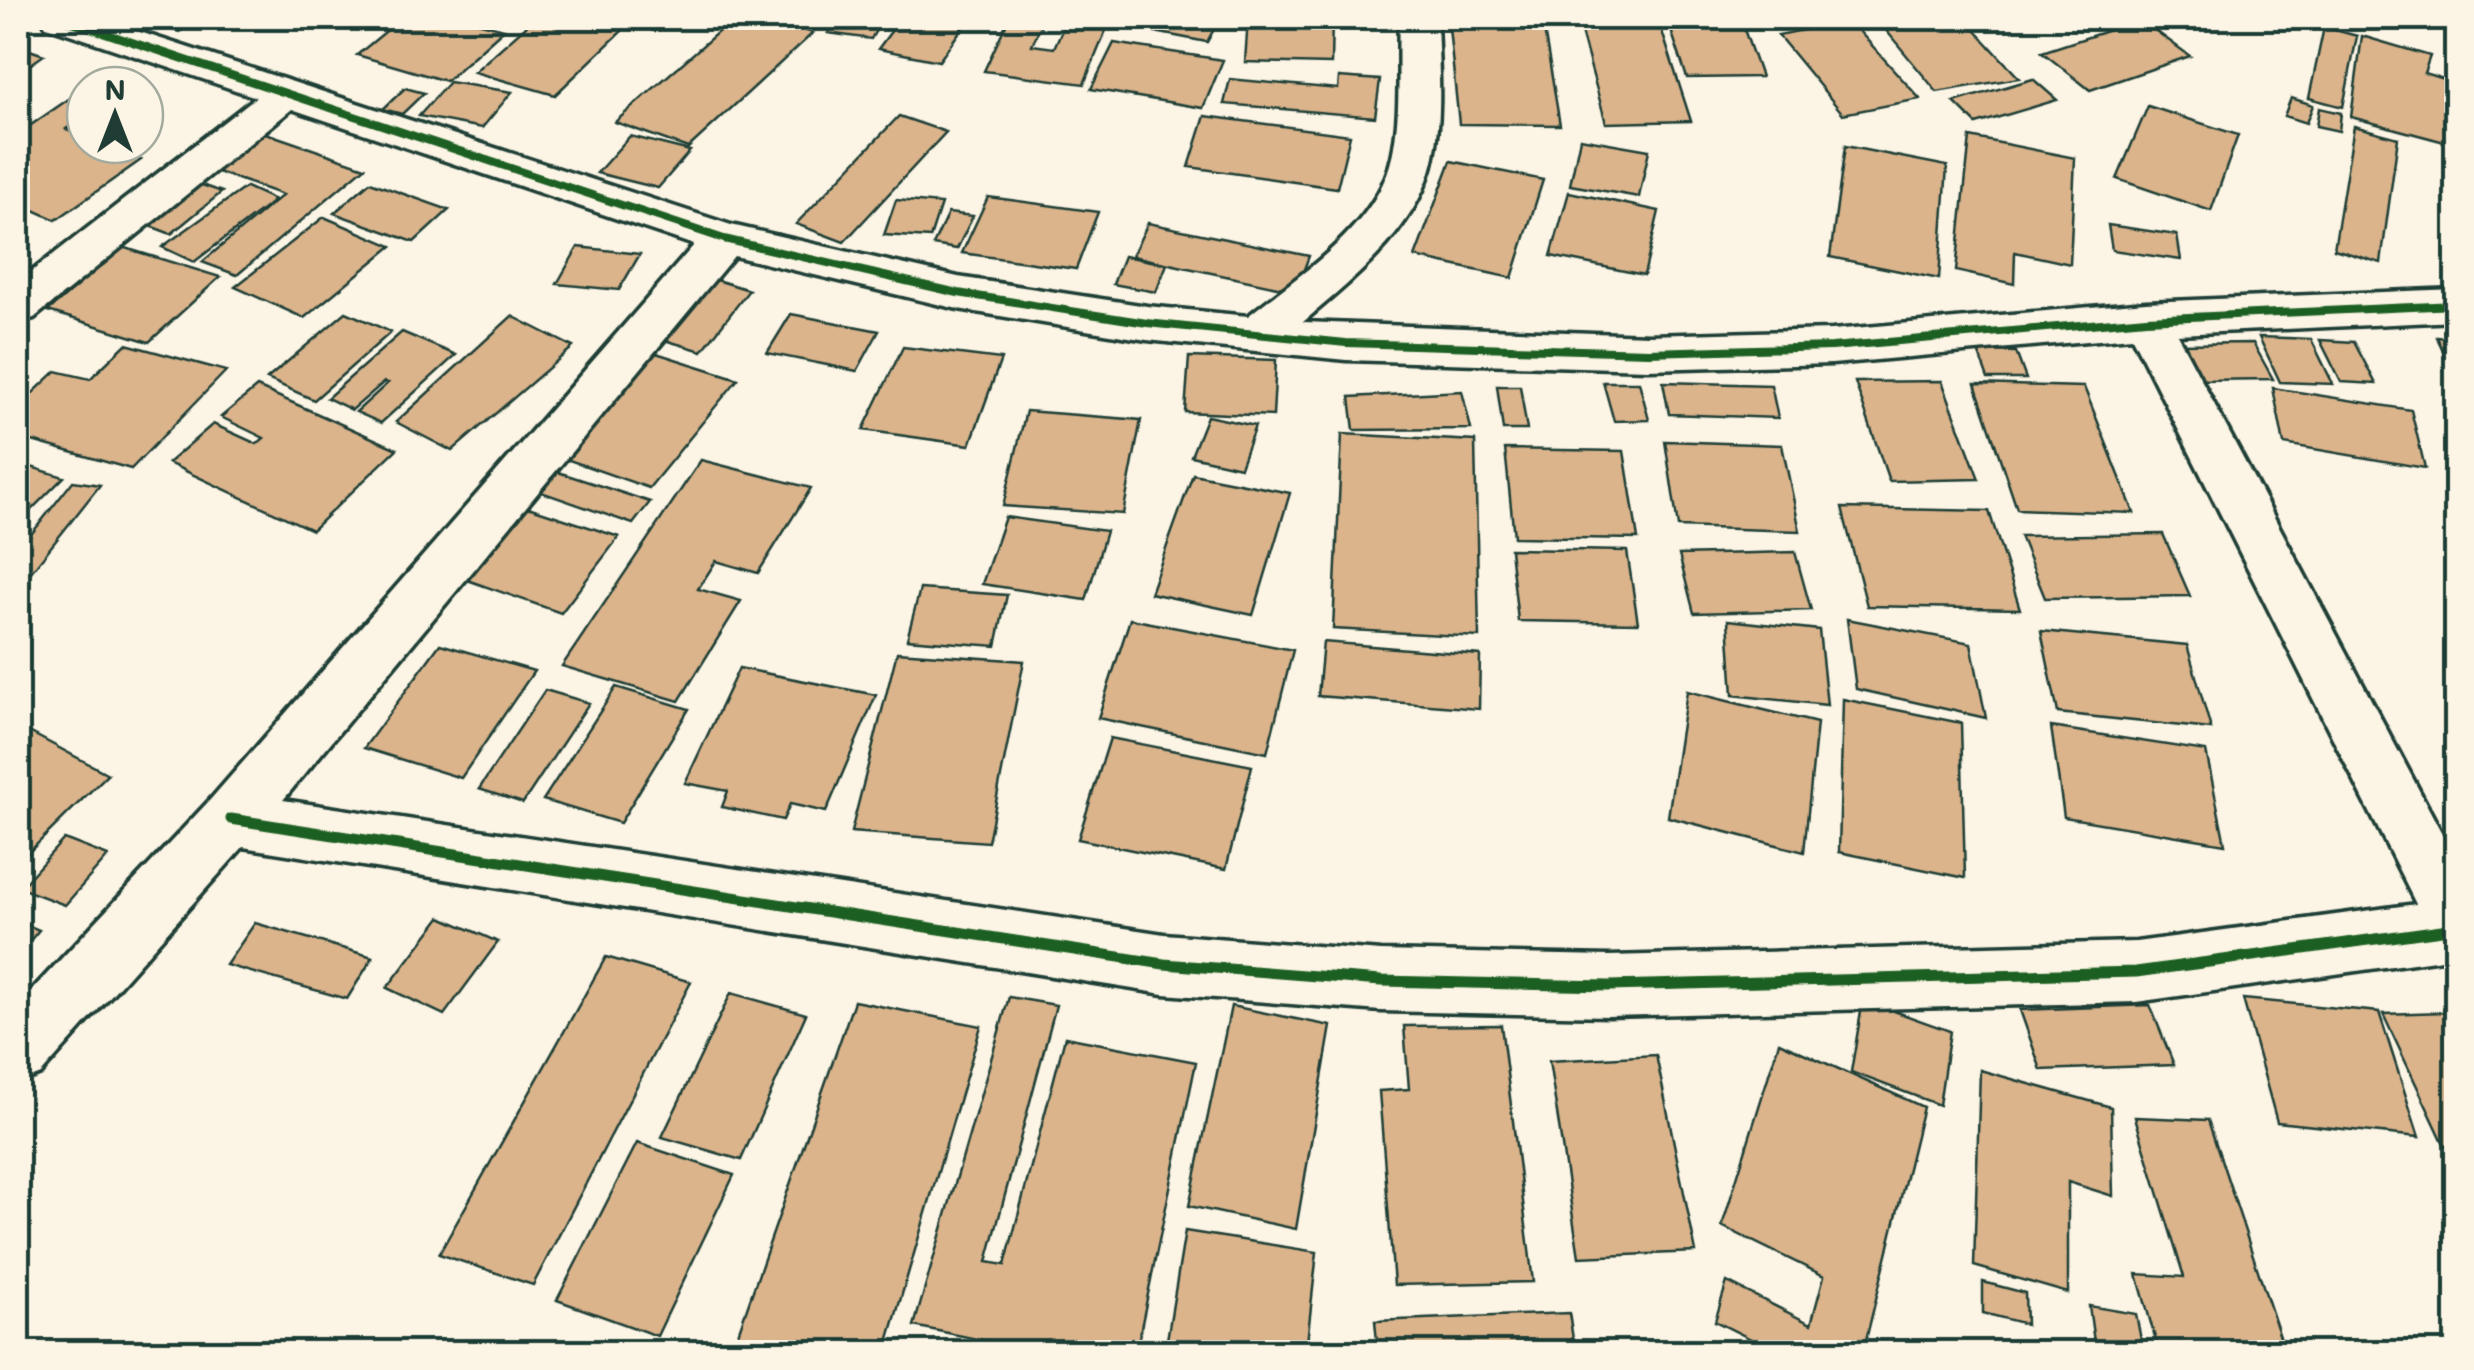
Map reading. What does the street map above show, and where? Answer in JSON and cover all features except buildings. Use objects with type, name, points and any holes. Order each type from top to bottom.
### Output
[{"type":"street","points":[[60,18],[724,239],[958,293],[1147,323],[1346,343],[1648,352],[1832,347],[2146,319],[2456,305]]},
{"type":"street","points":[[1258,334],[1382,225],[1410,170],[1418,91],[1418,18]]},
{"type":"street","points":[[18,306],[287,93]]},
{"type":"street","points":[[18,1051],[231,819],[724,239]]},
{"type":"street","points":[[2146,319],[2456,920]]},
{"type":"street","points":[[231,819],[1164,964],[1381,981],[1610,986],[2136,972],[2456,928]]},
{"type":"cycle path","points":[[60,18],[724,239],[958,293],[1147,323],[1346,343],[1648,352],[1832,347],[2146,319],[2456,305]]},
{"type":"cycle path","points":[[231,819],[1164,964],[1381,981],[1609,986],[2136,972],[2456,928]]}]
